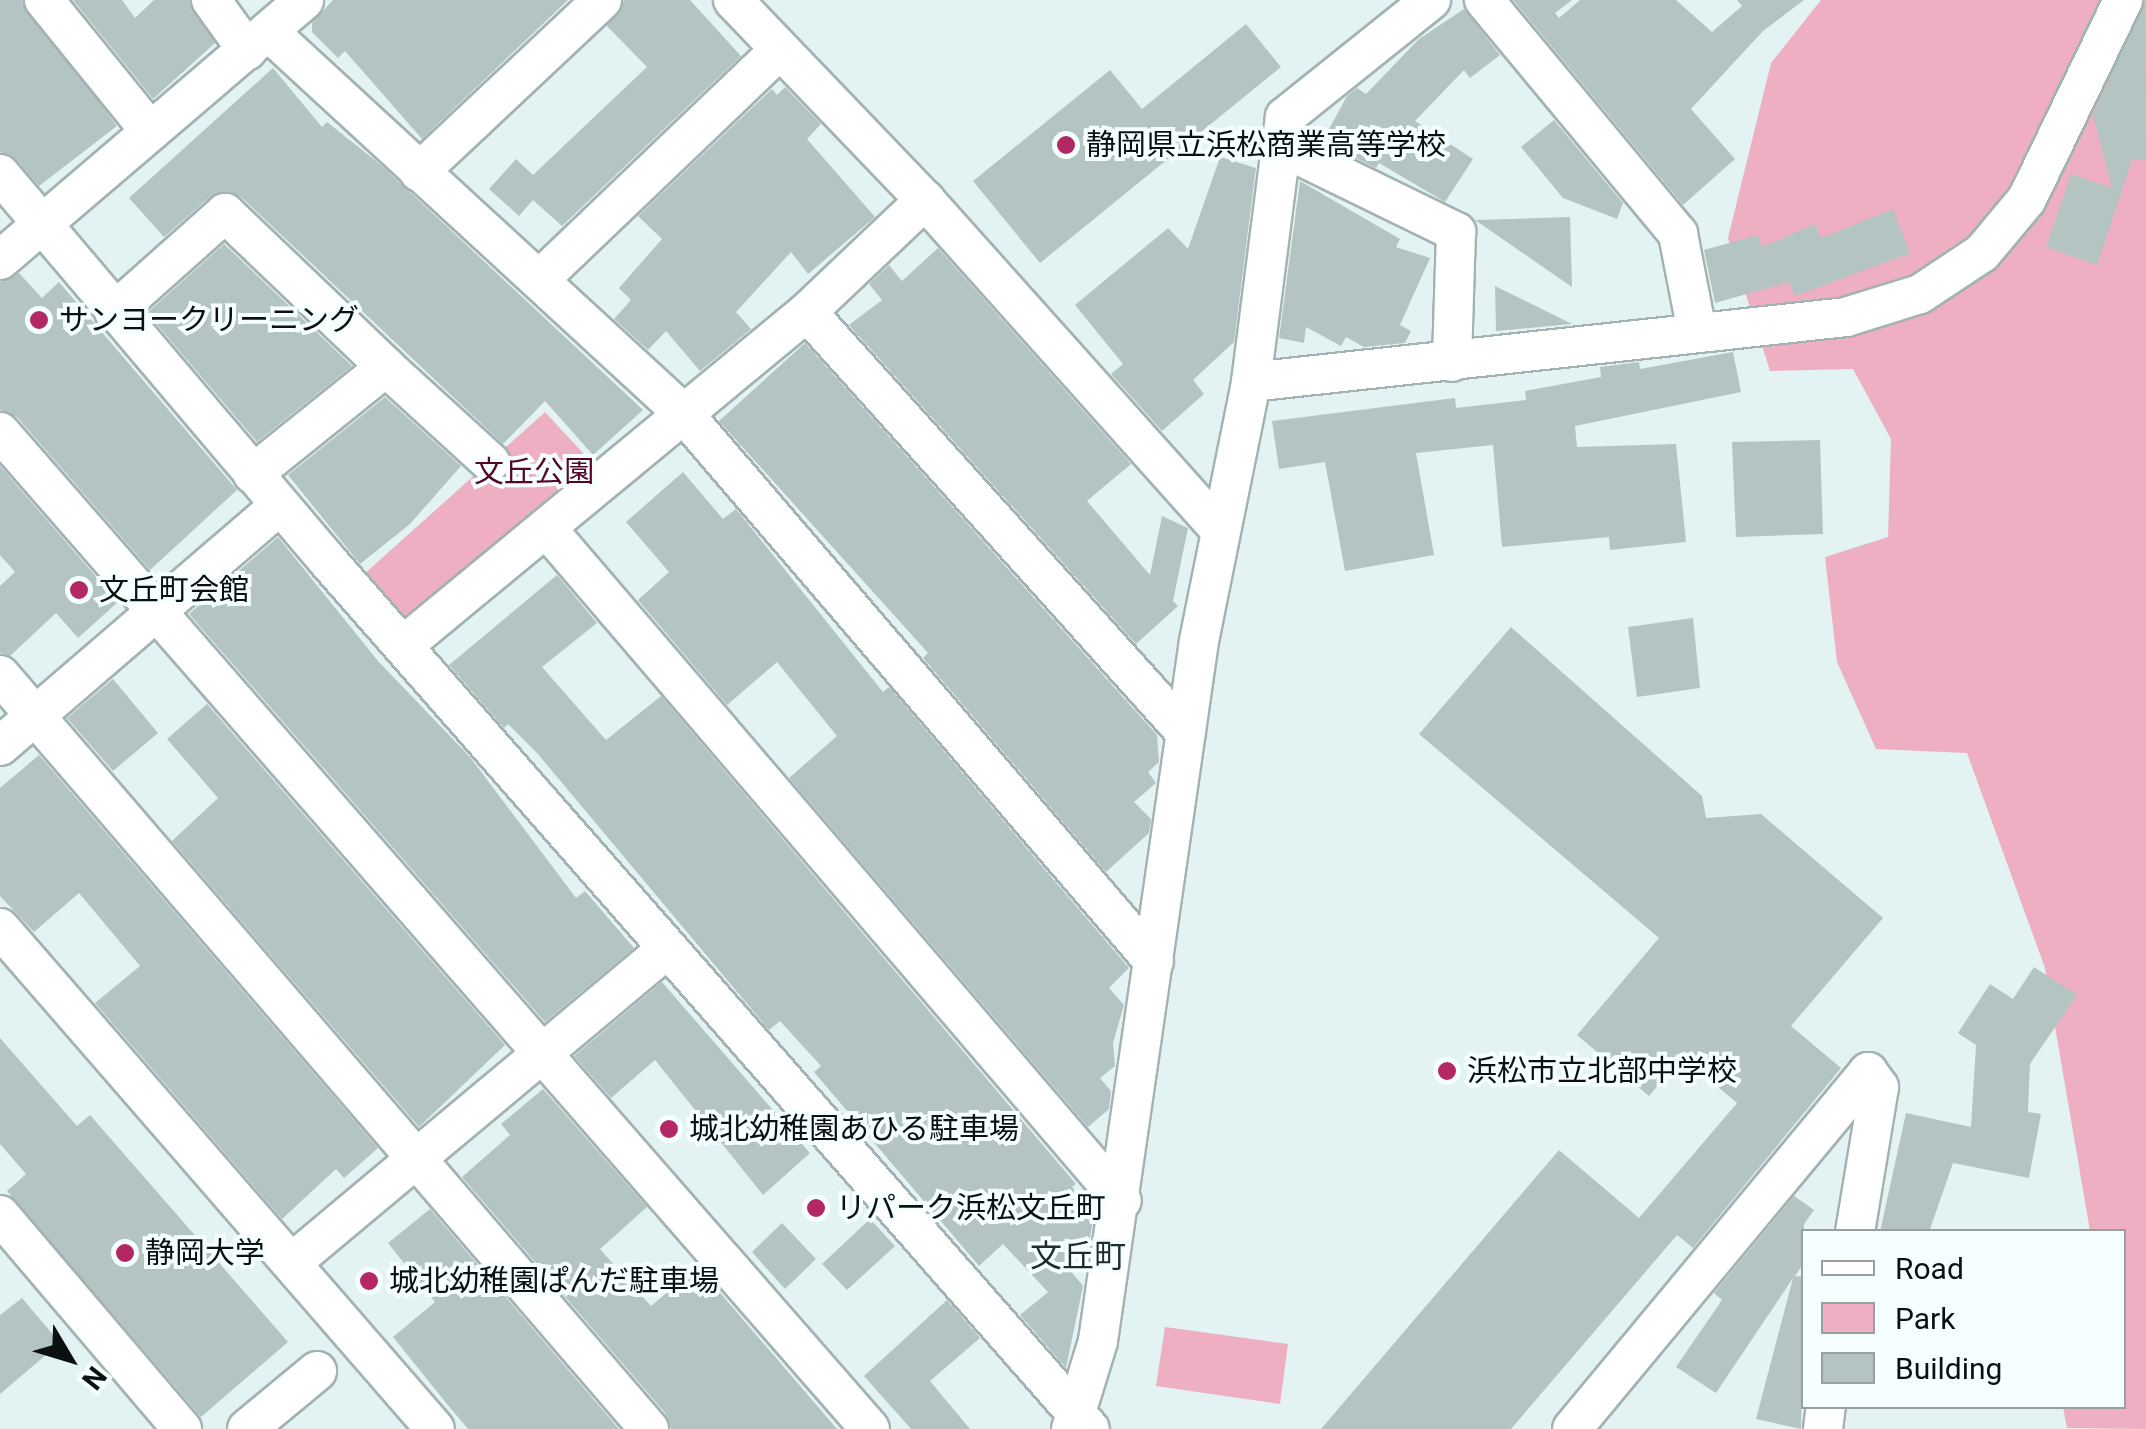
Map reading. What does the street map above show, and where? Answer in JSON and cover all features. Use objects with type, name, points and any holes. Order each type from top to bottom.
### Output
[{"type":"street","points":[[44,0],[150,131]]},
{"type":"street","points":[[211,0],[541,278],[683,412],[1154,962]]},
{"type":"street","points":[[0,260],[304,0]]},
{"type":"street","points":[[419,172],[602,0]]},
{"type":"street","points":[[733,0],[925,200],[1220,530]]},
{"type":"street","points":[[1081,1425],[1122,1201],[1186,733],[1220,530],[1251,382],[1285,117],[1431,0]]},
{"type":"street","points":[[1484,0],[1678,234],[1697,332]]},
{"type":"street","points":[[1251,382],[1846,317],[1920,294],[1982,253],[2027,199],[2123,0]]},
{"type":"street","points":[[541,278],[780,50]]},
{"type":"street","points":[[1282,147],[1456,232],[1452,362]]},
{"type":"street","points":[[0,174],[280,505],[1081,1425]]},
{"type":"street","points":[[404,645],[807,312],[925,200]]},
{"type":"street","points":[[114,312],[226,213],[490,462]]},
{"type":"street","points":[[807,312],[1186,733]]},
{"type":"street","points":[[254,474],[386,367]]},
{"type":"street","points":[[0,432],[870,1429]]},
{"type":"street","points":[[0,746],[280,505]]},
{"type":"street","points":[[546,529],[1122,1201]]},
{"type":"street","points":[[0,675],[649,1429]]},
{"type":"street","points":[[0,928],[295,1260],[435,1429]]},
{"type":"street","points":[[295,1260],[667,950]]},
{"type":"street","points":[[1572,1429],[1716,1263],[1868,1072],[1878,1087],[1855,1229]]},
{"type":"street","points":[[0,1215],[182,1429]]},
{"type":"street","points":[[247,1429],[318,1371]]},
{"type":"green space","points":[[1821,0],[2146,0],[2146,1429],[2067,1428],[2063,1409],[2126,1409],[2126,1229],[2090,1229],[2045,968],[1967,753],[1876,749],[1837,662],[1825,557],[1888,537],[1891,439],[1853,369],[1770,371],[1728,238],[1771,63]]},
{"type":"green space","name":"文丘公園","points":[[545,412],[596,467],[412,626],[363,575]]},
{"type":"green space","points":[[1165,1327],[1288,1344],[1280,1404],[1156,1386]]},
{"type":"building","points":[[0,0],[22,0],[117,126],[39,186],[16,159],[0,152]]},
{"type":"building","points":[[73,0],[122,0],[135,18],[154,0],[189,0],[215,43],[153,99]]},
{"type":"building","points":[[333,0],[568,0],[422,139],[345,51],[338,58],[312,32],[312,23]]},
{"type":"building","points":[[624,0],[690,0],[741,56],[562,226],[533,200],[519,216],[489,189],[516,159],[533,175],[647,67],[607,26]]},
{"type":"building","points":[[1513,0],[1572,0],[1555,13],[1559,18],[1580,0],[1676,0],[1712,32],[1742,6],[1737,0],[1804,0],[1763,31],[1691,109],[1735,159],[1683,205]]},
{"type":"building","points":[[2145,0],[2146,160],[2132,160],[2097,265],[2046,247],[2071,174],[2112,188],[2093,115]]},
{"type":"building","points":[[1464,9],[1500,55],[1470,78],[1464,70],[1415,121],[1473,159],[1445,202],[1379,163],[1376,168],[1322,142],[1347,96],[1357,88],[1366,94],[1419,39]]},
{"type":"building","points":[[1246,24],[1281,67],[1040,263],[973,181],[1110,70],[1142,109]]},
{"type":"building","points":[[273,68],[322,127],[327,122],[381,165],[643,410],[593,455],[545,401],[503,444],[240,196],[211,196],[164,237],[129,198]]},
{"type":"building","points":[[785,87],[821,124],[807,139],[875,217],[808,274],[791,252],[736,312],[751,329],[700,371],[666,331],[648,350],[614,319],[631,300],[619,288],[662,239],[638,216],[772,89],[777,95]]},
{"type":"building","points":[[1554,120],[1623,203],[1617,219],[1563,198],[1521,147]]},
{"type":"building","points":[[1220,157],[1256,168],[1234,342],[1193,380],[1204,394],[1162,431],[1111,374],[1123,364],[1075,305],[1168,228],[1188,249]]},
{"type":"building","points":[[1300,181],[1400,239],[1396,247],[1430,258],[1400,325],[1411,331],[1405,343],[1364,347],[1346,337],[1341,346],[1306,327],[1304,343],[1279,338]]},
{"type":"building","points":[[1893,209],[1910,253],[1795,296],[1789,282],[1715,303],[1704,250],[1758,235],[1762,247],[1815,224],[1821,238]]},
{"type":"building","points":[[1570,217],[1572,287],[1475,220]]},
{"type":"building","points":[[224,244],[352,366],[257,442],[147,313]]},
{"type":"building","points":[[938,248],[1131,464],[1087,501],[1150,575],[1162,516],[1188,528],[1173,601],[1178,606],[1136,644],[849,325],[882,300],[869,284],[889,265],[902,281]]},
{"type":"building","points":[[19,273],[42,298],[59,282],[237,490],[150,570],[17,417],[0,410],[0,282]]},
{"type":"building","points":[[1495,286],[1572,324],[1496,331]]},
{"type":"building","points":[[805,343],[1157,735],[1159,762],[1148,772],[1156,783],[1134,802],[1151,819],[1149,833],[1106,872],[923,658],[928,653],[719,421]]},
{"type":"building","points":[[1733,352],[1741,392],[1575,426],[1577,447],[1676,444],[1686,542],[1610,550],[1609,537],[1502,547],[1493,445],[1416,453],[1434,555],[1345,571],[1325,462],[1279,469],[1272,421],[1455,398],[1456,408],[1526,400],[1525,391],[1601,377],[1600,367],[1639,362],[1640,369]]},
{"type":"building","points":[[385,397],[461,466],[410,524],[360,564],[288,475]]},
{"type":"building","points":[[1820,440],[1823,534],[1736,537],[1732,442]]},
{"type":"building","points":[[0,466],[118,602],[78,638],[56,613],[10,656],[0,653],[0,586],[15,572],[0,555]]},
{"type":"building","points":[[683,472],[723,519],[736,509],[883,692],[889,687],[1129,968],[1109,988],[1124,1005],[1113,1043],[1115,1066],[1100,1078],[1111,1091],[1109,1109],[1088,1127],[789,778],[837,736],[777,662],[727,705],[638,600],[669,572],[626,522]]},
{"type":"building","points":[[278,537],[378,661],[470,757],[576,898],[585,891],[634,948],[545,1022],[189,614]]},
{"type":"building","points":[[557,575],[597,623],[542,667],[606,740],[661,696],[1076,1184],[1072,1187],[1094,1213],[1089,1245],[1066,1265],[1083,1286],[1066,1368],[1020,1315],[1048,1292],[1003,1244],[979,1266],[814,1072],[821,1066],[780,1021],[769,1030],[537,753],[508,724],[504,728],[449,665]]},
{"type":"building","points":[[1693,618],[1700,688],[1637,697],[1628,627]]},
{"type":"building","points":[[1511,627],[1702,796],[1706,818],[1761,814],[1883,918],[1791,1026],[1841,1068],[1693,1248],[1677,1235],[1511,1429],[1321,1429],[1559,1150],[1639,1218],[1737,1103],[1682,1057],[1649,1096],[1577,1035],[1659,938],[1419,734]]},
{"type":"building","points":[[113,679],[158,733],[113,771],[67,718]]},
{"type":"building","points":[[207,704],[505,1045],[419,1127],[172,841],[218,798],[167,739]]},
{"type":"building","points":[[39,755],[378,1148],[344,1178],[336,1169],[282,1219],[95,1003],[140,966],[79,893],[34,932],[0,896],[0,788]]},
{"type":"building","points":[[2034,967],[2077,995],[2030,1064],[2028,1112],[2041,1114],[2029,1178],[1953,1163],[1930,1229],[1881,1229],[1906,1113],[1971,1127],[1976,1045],[1958,1033],[1990,984],[2013,999]]},
{"type":"building","points":[[662,982],[810,1153],[763,1195],[655,1060],[611,1098],[574,1056]]},
{"type":"building","points":[[0,1038],[77,1126],[90,1115],[288,1342],[201,1417],[7,1191],[26,1174],[0,1144]]},
{"type":"building","points":[[543,1089],[647,1207],[600,1249],[651,1306],[698,1267],[837,1429],[671,1429],[666,1414],[462,1177],[510,1135],[501,1124]]},
{"type":"building","points":[[1794,1196],[1814,1210],[1801,1229],[1801,1267],[1795,1276],[1801,1277],[1801,1429],[1756,1419],[1793,1278],[1716,1393],[1676,1367],[1722,1300],[1714,1293]]},
{"type":"building","points":[[430,1209],[619,1429],[468,1429],[393,1337],[435,1302],[388,1243]]},
{"type":"building","points":[[870,1219],[895,1246],[847,1290],[822,1264]]},
{"type":"building","points":[[782,1223],[816,1259],[785,1289],[752,1252]]},
{"type":"building","points":[[22,1298],[60,1343],[0,1394],[0,1315]]},
{"type":"building","points":[[947,1300],[980,1338],[930,1381],[970,1429],[911,1429],[864,1376]]},
{"type":"place","name":"静岡県立浜松商業高等学校","points":[[1066,145]]},
{"type":"place","name":"サンヨークリーニング","points":[[39,320]]},
{"type":"place","name":"文丘町会館","points":[[79,590]]},
{"type":"place","name":"浜松市立北部中学校","points":[[1447,1071]]},
{"type":"place","name":"城北幼稚園あひる駐車場","points":[[669,1129]]},
{"type":"place","name":"リパーク浜松文丘町","points":[[816,1208]]},
{"type":"place","name":"静岡大学","points":[[125,1253]]},
{"type":"place","name":"城北幼稚園ぱんだ駐車場","points":[[369,1281]]},
{"type":"district","name":"文丘町","points":[[1078,1256]]}]
